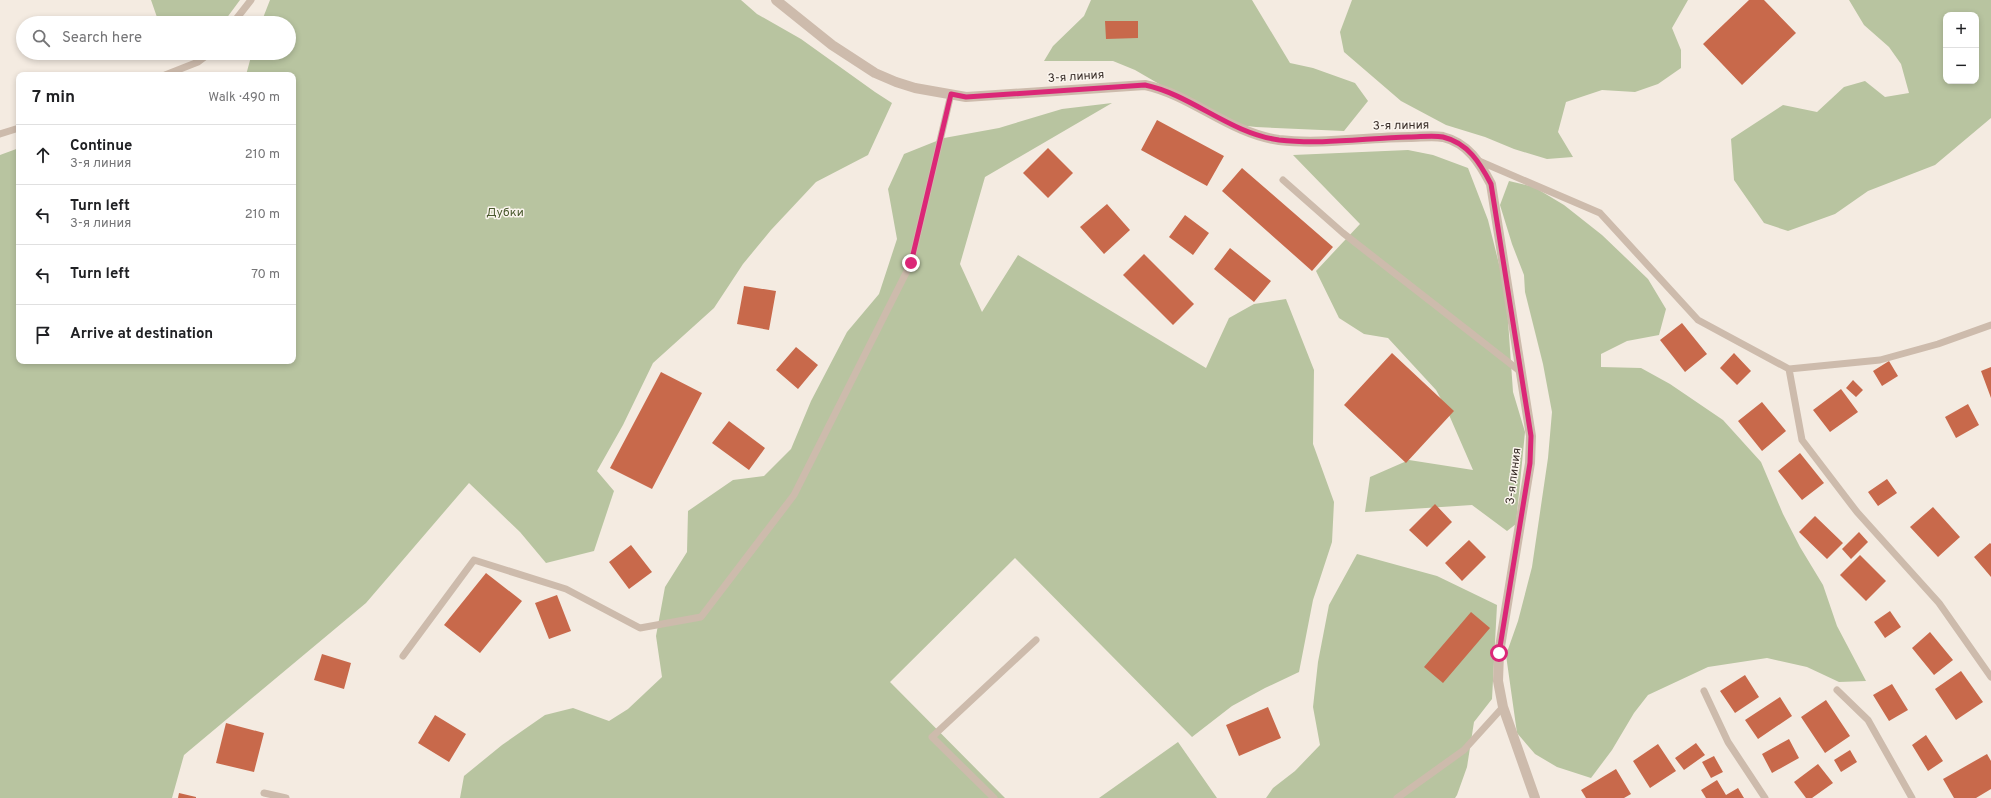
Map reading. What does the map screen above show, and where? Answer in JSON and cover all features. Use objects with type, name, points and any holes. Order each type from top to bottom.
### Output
[{"type":"street","name":"3-я линия","points":[[776,0],[832,45],[875,73],[915,88],[966,97],[1145,85],[1164,89],[1218,119],[1246,131],[1278,140],[1334,142],[1389,138],[1442,137],[1462,146],[1478,161],[1491,184],[1531,436],[1530,463],[1499,653],[1498,682],[1503,707],[1535,798]]},
{"type":"lane","points":[[238,16],[251,0]]},
{"type":"lane","points":[[173,72],[201,60]]},
{"type":"lane","points":[[403,656],[474,560],[566,589],[640,628],[702,617],[794,495],[911,263],[951,94]]},
{"type":"lane","points":[[0,134],[16,129]]},
{"type":"lane","points":[[1478,161],[1600,214],[1698,320],[1789,369],[1880,360],[1938,344],[1991,325]]},
{"type":"lane","points":[[1283,180],[1343,233],[1521,372]]},
{"type":"lane","points":[[1789,369],[1802,440],[1857,512],[1939,603],[1991,676]]},
{"type":"lane","points":[[994,798],[932,737],[1036,640]]},
{"type":"lane","points":[[1837,690],[1868,720],[1912,798]]},
{"type":"lane","points":[[1704,691],[1728,742],[1765,798]]},
{"type":"lane","points":[[1397,798],[1464,750],[1503,707]]},
{"type":"lane","points":[[264,793],[286,798]]},
{"type":"green space","points":[[151,0],[240,0],[228,16],[157,16]]},
{"type":"green space","name":"Дубки","points":[[270,0],[741,0],[757,14],[801,39],[892,103],[868,155],[816,182],[771,230],[743,264],[714,308],[653,363],[623,425],[597,471],[614,491],[594,551],[546,563],[520,532],[469,483],[366,603],[184,755],[172,798],[0,798],[0,155],[16,149],[16,364],[296,364],[296,72],[247,72],[250,60],[296,60],[296,16],[264,16]]},
{"type":"green space","points":[[1091,0],[1252,0],[1290,63],[1313,68],[1355,83],[1368,101],[1344,131],[1256,127],[1228,124],[1135,70],[1113,61],[1044,61],[1053,46],[1084,16]]},
{"type":"green space","points":[[1352,0],[1688,0],[1672,28],[1681,50],[1681,68],[1658,84],[1635,92],[1602,90],[1566,102],[1558,132],[1573,157],[1547,159],[1446,125],[1401,101],[1344,52],[1340,32]]},
{"type":"green space","points":[[1849,0],[1991,0],[1991,118],[1935,165],[1868,191],[1835,214],[1788,231],[1764,223],[1734,180],[1731,139],[1783,105],[1817,112],[1844,87],[1865,81],[1885,97],[1909,93],[1901,64],[1889,47],[1864,25]]},
{"type":"green space","points":[[1112,103],[985,177],[960,264],[982,312],[1018,255],[1206,368],[1229,318],[1254,304],[1286,299],[1314,370],[1313,444],[1334,502],[1332,542],[1313,600],[1299,672],[1232,706],[1192,737],[1015,558],[890,682],[1005,798],[460,798],[464,776],[502,745],[545,715],[573,708],[609,721],[628,709],[662,677],[656,636],[665,587],[687,552],[688,511],[733,480],[764,476],[791,449],[811,401],[847,332],[879,294],[897,239],[888,189],[904,154],[944,138],[999,128],[1062,109]]},
{"type":"green space","points":[[1408,150],[1433,155],[1468,168],[1488,220],[1506,292],[1513,392],[1525,432],[1516,524],[1507,531],[1472,505],[1365,512],[1370,477],[1409,460],[1473,470],[1446,408],[1436,390],[1388,338],[1364,334],[1339,318],[1316,271],[1360,224],[1293,155]]},
{"type":"green space","points":[[1509,181],[1534,187],[1564,205],[1602,235],[1648,279],[1666,309],[1659,335],[1627,341],[1601,354],[1601,367],[1641,368],[1670,384],[1723,420],[1761,462],[1783,514],[1800,547],[1823,585],[1837,626],[1866,681],[1839,682],[1807,667],[1767,658],[1708,667],[1648,695],[1634,713],[1612,750],[1591,778],[1557,767],[1535,754],[1517,733],[1506,655],[1518,621],[1532,567],[1548,458],[1552,412],[1543,364],[1525,292],[1524,275],[1512,244],[1500,205]]},
{"type":"green space","points":[[1357,554],[1437,576],[1497,605],[1492,699],[1474,722],[1467,767],[1455,798],[1266,798],[1273,788],[1295,771],[1320,745],[1313,707],[1318,662],[1329,605]]},
{"type":"green space","points":[[1178,742],[1217,798],[1099,798]]},
{"type":"building","points":[[1749,0],[1764,0],[1796,33],[1742,85],[1703,44]]},
{"type":"building","points":[[1105,21],[1138,21],[1138,38],[1106,39]]},
{"type":"building","points":[[1157,120],[1224,156],[1207,186],[1141,150]]},
{"type":"building","points":[[1048,148],[1073,173],[1048,198],[1023,173]]},
{"type":"building","points":[[1242,168],[1333,247],[1312,271],[1222,191]]},
{"type":"building","points":[[1107,204],[1130,230],[1104,254],[1080,227]]},
{"type":"building","points":[[1185,215],[1209,233],[1193,255],[1169,237]]},
{"type":"building","points":[[1230,248],[1271,281],[1254,302],[1214,269]]},
{"type":"building","points":[[1144,254],[1194,304],[1173,325],[1123,275]]},
{"type":"building","points":[[744,286],[776,291],[769,330],[737,324]]},
{"type":"building","points":[[1682,323],[1707,354],[1685,372],[1660,340]]},
{"type":"building","points":[[796,347],[818,365],[798,389],[776,370]]},
{"type":"building","points":[[1392,353],[1454,411],[1406,463],[1344,405]]},
{"type":"building","points":[[1734,353],[1751,371],[1737,385],[1720,368]]},
{"type":"building","points":[[1889,361],[1898,376],[1882,386],[1873,371]]},
{"type":"building","points":[[1991,367],[1991,398],[1981,371]]},
{"type":"building","points":[[661,372],[702,393],[652,489],[610,468]]},
{"type":"building","points":[[1853,380],[1863,390],[1856,397],[1846,388]]},
{"type":"building","points":[[1841,389],[1858,412],[1830,432],[1813,410]]},
{"type":"building","points":[[1762,402],[1786,431],[1762,451],[1738,421]]},
{"type":"building","points":[[1968,404],[1979,425],[1956,438],[1945,417]]},
{"type":"building","points":[[729,421],[765,448],[749,470],[712,443]]},
{"type":"building","points":[[1800,453],[1824,483],[1802,500],[1778,471]]},
{"type":"building","points":[[1887,479],[1897,493],[1878,506],[1868,492]]},
{"type":"building","points":[[1435,504],[1452,522],[1427,547],[1409,530]]},
{"type":"building","points":[[1933,507],[1960,537],[1938,557],[1910,527]]},
{"type":"building","points":[[1815,516],[1843,543],[1827,559],[1799,532]]},
{"type":"building","points":[[1859,532],[1868,542],[1851,559],[1842,549]]},
{"type":"building","points":[[1469,540],[1486,557],[1462,581],[1445,563]]},
{"type":"building","points":[[1990,543],[1991,544],[1991,577],[1974,557]]},
{"type":"building","points":[[631,545],[652,572],[629,589],[609,562]]},
{"type":"building","points":[[1860,555],[1886,581],[1866,601],[1840,575]]},
{"type":"building","points":[[486,573],[522,601],[480,653],[444,625]]},
{"type":"building","points":[[557,595],[571,631],[549,639],[535,603]]},
{"type":"building","points":[[1890,611],[1901,627],[1885,638],[1874,622]]},
{"type":"building","points":[[1471,612],[1490,628],[1443,683],[1424,667]]},
{"type":"building","points":[[1930,632],[1953,660],[1934,675],[1912,648]]},
{"type":"building","points":[[322,654],[351,663],[344,689],[314,680]]},
{"type":"building","points":[[1961,671],[1983,702],[1956,720],[1935,689]]},
{"type":"building","points":[[1745,675],[1759,697],[1735,713],[1720,691]]},
{"type":"building","points":[[1892,684],[1908,710],[1889,721],[1873,695]]},
{"type":"building","points":[[1780,697],[1792,716],[1758,739],[1745,720]]},
{"type":"building","points":[[1826,700],[1850,736],[1825,753],[1801,717]]},
{"type":"building","points":[[1268,707],[1281,738],[1239,756],[1226,725]]},
{"type":"building","points":[[435,715],[466,734],[449,762],[418,743]]},
{"type":"building","points":[[226,723],[264,733],[254,772],[216,763]]},
{"type":"building","points":[[1926,735],[1943,761],[1928,771],[1912,745]]},
{"type":"building","points":[[1789,739],[1799,758],[1772,773],[1762,754]]},
{"type":"building","points":[[1696,743],[1705,755],[1684,770],[1675,758]]},
{"type":"building","points":[[1658,744],[1676,771],[1650,788],[1633,761]]},
{"type":"building","points":[[1850,750],[1857,762],[1841,772],[1834,760]]},
{"type":"building","points":[[1987,754],[1991,761],[1991,789],[1976,798],[1954,798],[1943,779]]},
{"type":"building","points":[[1714,756],[1723,772],[1711,778],[1702,762]]},
{"type":"building","points":[[1818,764],[1833,783],[1812,798],[1806,798],[1794,782]]},
{"type":"building","points":[[1616,769],[1631,794],[1624,798],[1586,798],[1581,790]]},
{"type":"building","points":[[1717,780],[1726,795],[1738,788],[1744,798],[1706,798],[1701,790]]},
{"type":"building","points":[[179,793],[196,797],[196,798],[178,798]]},
{"type":"route","points":[[911,263],[951,94],[966,97],[1145,85],[1164,89],[1218,119],[1246,131],[1278,140],[1334,142],[1389,138],[1442,137],[1462,146],[1478,161],[1491,184],[1531,436],[1530,463],[1499,653]]}]
